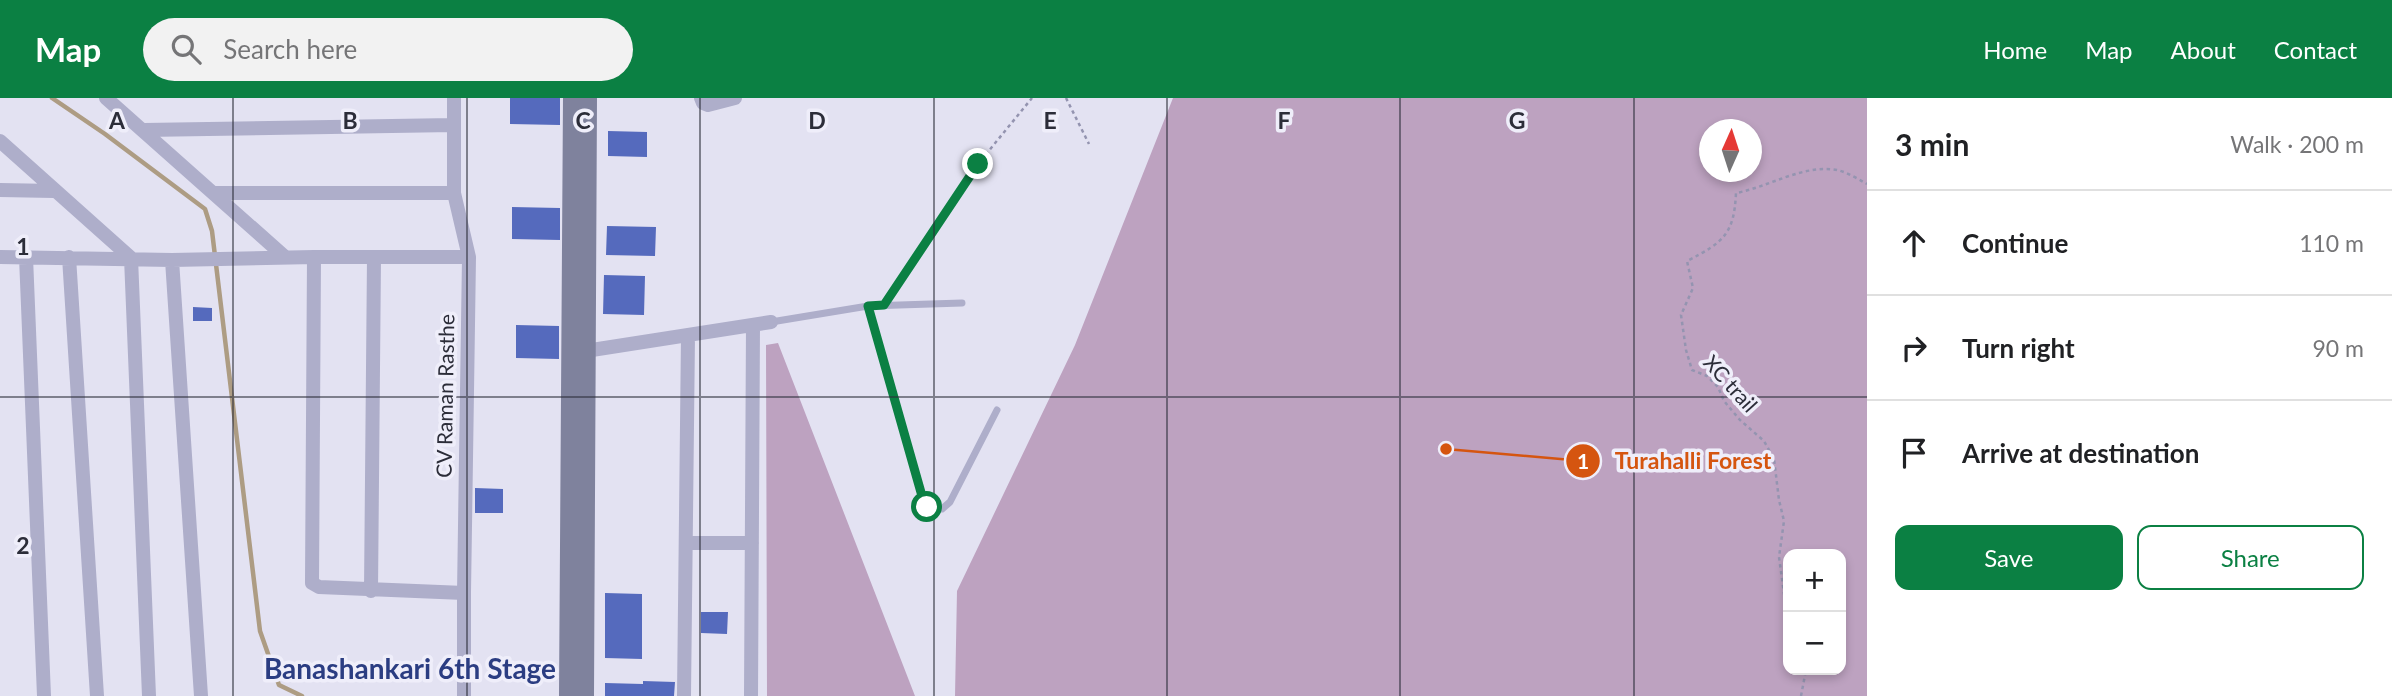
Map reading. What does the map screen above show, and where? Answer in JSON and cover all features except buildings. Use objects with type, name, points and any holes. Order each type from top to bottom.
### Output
[{"type":"main road","points":[[572,98],[585,696]]},
{"type":"main road","points":[[568,696],[588,98]]},
{"type":"street","points":[[106,98],[285,257]]},
{"type":"street","name":"CV Raman Rasthe","points":[[454,98],[454,193],[469,257],[464,696]]},
{"type":"street","points":[[701,98],[703,103],[708,105],[736,98]]},
{"type":"street","points":[[144,130],[453,125]]},
{"type":"street","points":[[0,141],[131,258],[149,696]]},
{"type":"street","points":[[0,190],[54,191]]},
{"type":"street","points":[[215,193],[454,193]]},
{"type":"street","points":[[0,257],[172,260],[469,257]]},
{"type":"street","points":[[26,257],[44,696]]},
{"type":"street","points":[[69,257],[97,696]]},
{"type":"street","points":[[314,257],[311,580],[319,587],[464,593]]},
{"type":"street","points":[[371,591],[374,257]]},
{"type":"street","points":[[172,260],[201,696]]},
{"type":"street","points":[[578,352],[771,322]]},
{"type":"street","points":[[751,696],[752,325]]},
{"type":"street","points":[[684,696],[688,335]]},
{"type":"street","points":[[686,543],[752,542]]},
{"type":"lane","points":[[771,322],[868,306],[962,303]]},
{"type":"lane","points":[[868,306],[924,503],[930,509],[942,509],[950,502],[996,410]]},
{"type":"path","points":[[884,305],[978,164],[1032,98]]},
{"type":"path","points":[[1066,98],[1089,144]]},
{"type":"path","name":"XC trail","points":[[1787,612],[1779,556],[1784,521],[1774,459],[1764,440],[1740,420],[1724,401],[1718,387],[1707,376],[1692,370],[1682,332],[1681,315],[1693,289],[1688,261],[1721,240],[1732,225],[1736,192],[1757,189],[1802,172],[1820,169],[1839,170],[1867,184]]},
{"type":"path","points":[[1801,696],[1805,675]]},
{"type":"shaded area","points":[[1173,98],[1867,98],[1867,696],[955,696],[957,591],[1075,345]]},
{"type":"shaded area","points":[[778,343],[915,696],[767,696],[766,345]]},
{"type":"waterway","points":[[52,98],[205,209],[212,231],[260,631],[279,685],[302,696]]},
{"type":"place","name":"Turahalli Forest","points":[[1446,449]]},
{"type":"district","name":"Banashankari 6th Stage","points":[[410,669]]},
{"type":"route","points":[[927,507],[868,306],[884,305],[978,164]]}]
